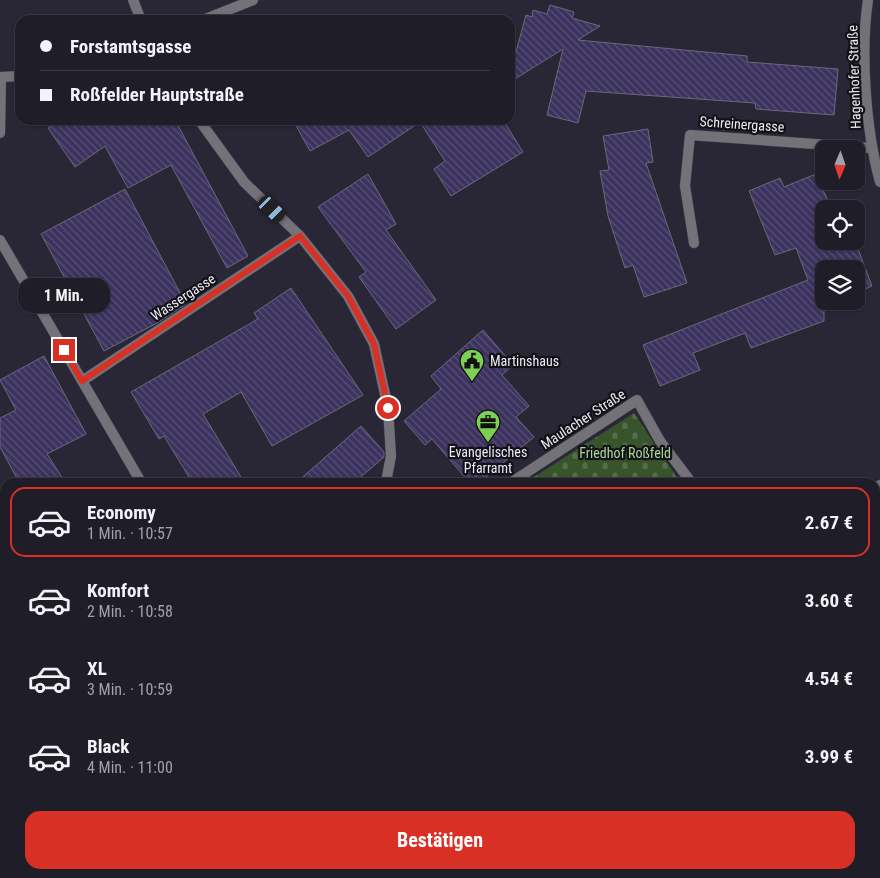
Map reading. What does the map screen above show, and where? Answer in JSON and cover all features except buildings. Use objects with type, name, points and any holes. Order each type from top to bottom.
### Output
[{"type":"street","points":[[133,0],[139,15]]},
{"type":"street","points":[[216,15],[253,0]]},
{"type":"street","name":"Hagenhofer Straße","points":[[868,0],[864,27],[871,148],[880,182]]},
{"type":"street","points":[[0,133],[1,77],[15,76]]},
{"type":"street","points":[[203,125],[244,182],[300,236],[348,296],[374,344],[388,408],[391,456],[387,478]]},
{"type":"street","name":"Schreinergasse","points":[[694,243],[685,186],[690,134],[871,148]]},
{"type":"street","name":"Wassergasse","points":[[82,381],[300,236]]},
{"type":"street","points":[[0,240],[139,478]]},
{"type":"street","name":"Maulacher Straße","points":[[518,478],[637,400],[660,441],[688,478]]},
{"type":"green space","name":"Friedhof Roßfeld","points":[[634,413],[677,478],[532,478]]},
{"type":"place","name":"Martinshaus","points":[[472,382]]},
{"type":"place","name":"Evangelisches Pfarramt","points":[[488,443]]},
{"type":"route","points":[[64,350],[82,381],[300,236],[348,296],[374,344],[388,408]]}]
